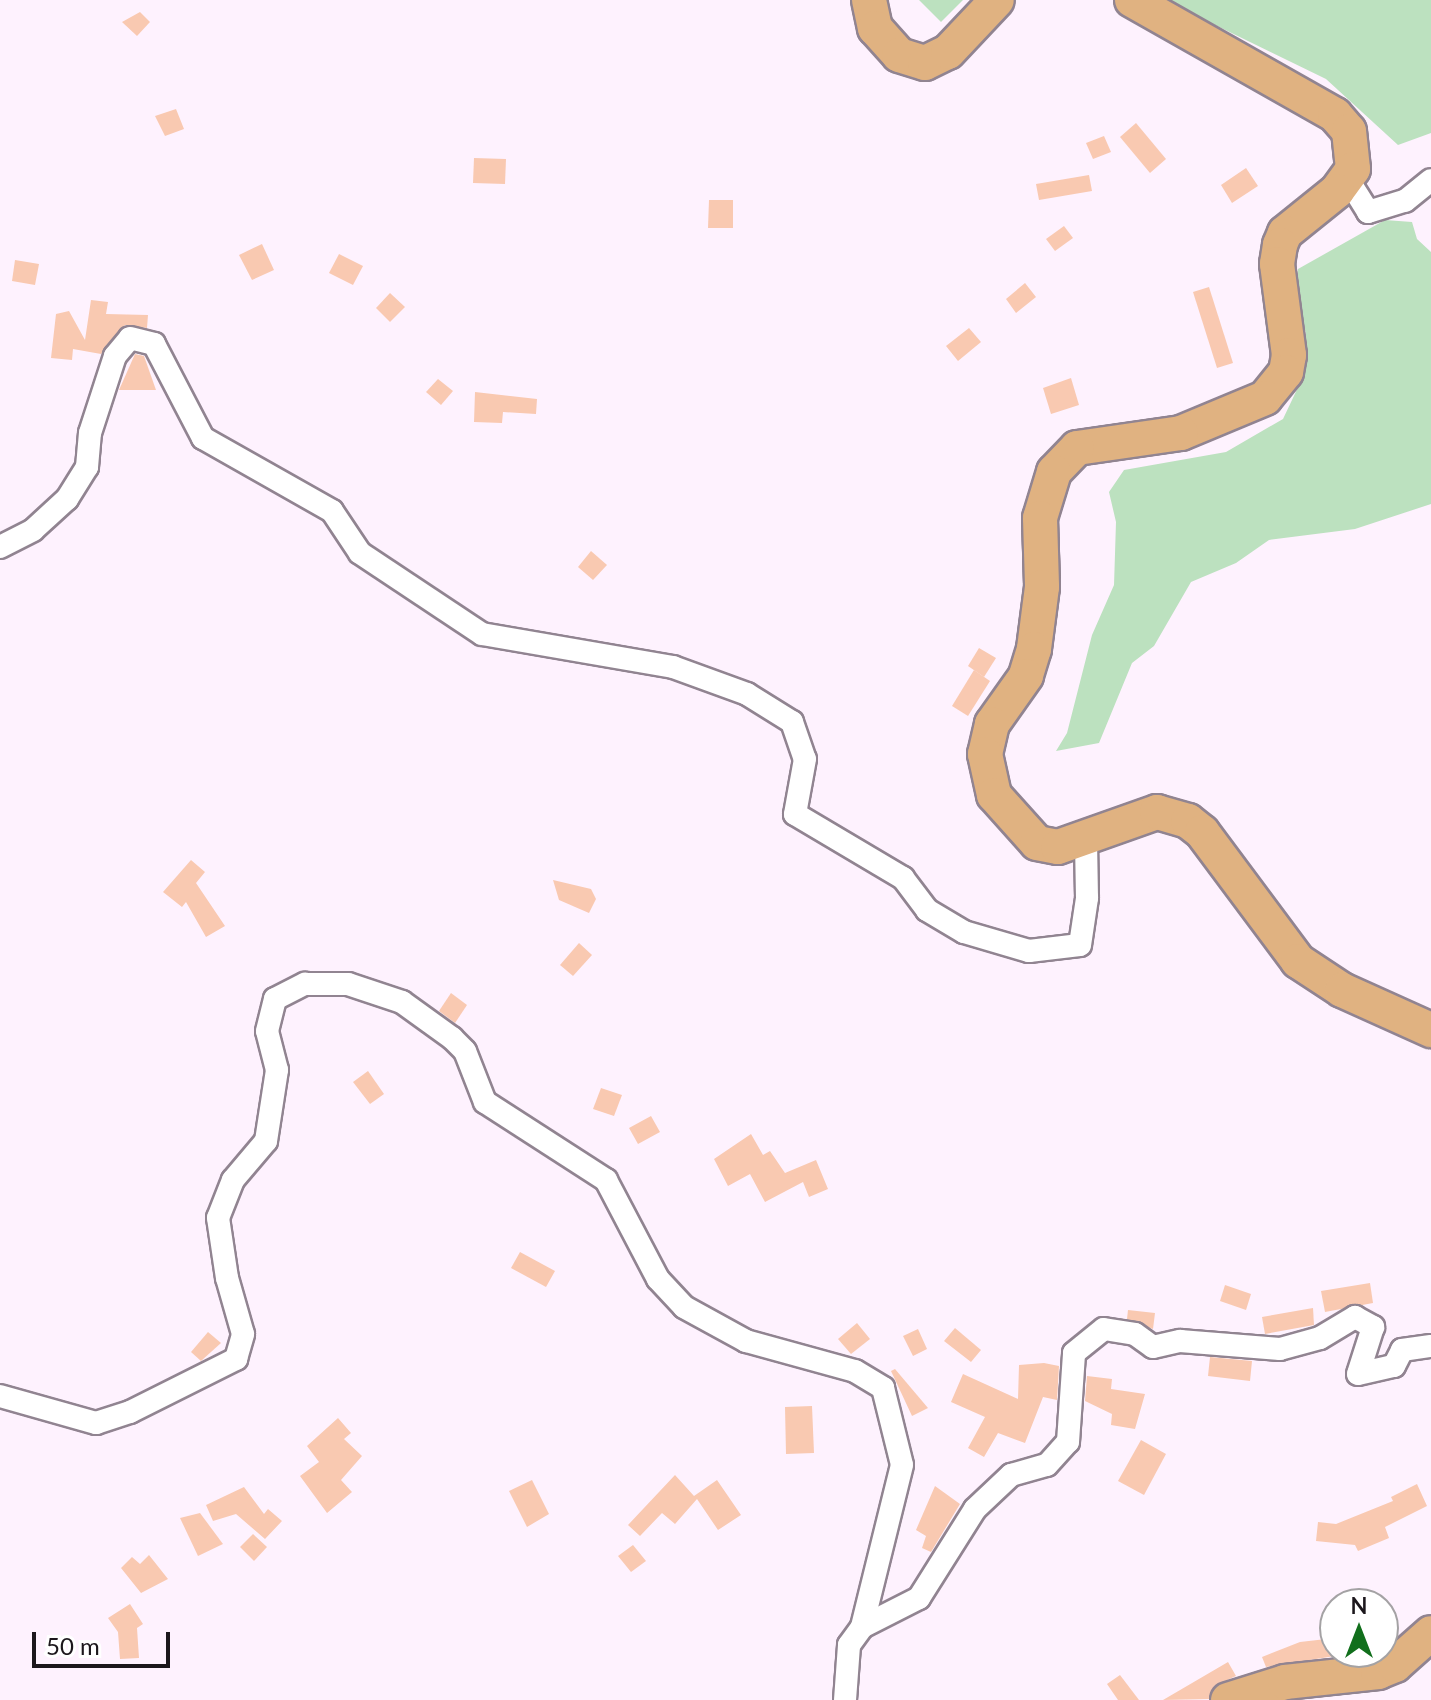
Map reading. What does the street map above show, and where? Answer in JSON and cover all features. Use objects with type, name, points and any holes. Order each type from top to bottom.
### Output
[{"type":"main road","points":[[869,0],[875,28],[899,55],[925,63],[948,52],[997,0]]},
{"type":"main road","points":[[1132,0],[1335,115],[1349,131],[1354,156],[1347,178],[1295,222],[1280,245],[1277,264],[1289,355],[1286,372],[1272,391],[1219,421],[1181,433],[1077,448],[1065,457],[1045,492],[1034,649],[1026,676],[992,724],[985,754],[994,795],[1037,843],[1067,847],[1121,821],[1157,812],[1188,821],[1202,832],[1298,961],[1342,990],[1431,1030]]},
{"type":"main road","points":[[1228,1700],[1285,1682],[1378,1672],[1395,1665],[1431,1633]]},
{"type":"street","points":[[1347,178],[1368,212],[1405,201],[1431,180]]},
{"type":"street","points":[[0,547],[33,530],[67,499],[87,467],[90,433],[115,356],[130,338],[154,344],[203,438],[332,511],[360,553],[482,634],[609,652],[673,667],[747,694],[792,722],[805,759],[795,814],[903,878],[927,910],[964,932],[1029,951],[1080,945],[1087,898],[1086,840]]},
{"type":"street","points":[[0,1396],[96,1423],[130,1412],[236,1359],[243,1334],[227,1278],[218,1218],[233,1180],[266,1141],[277,1070],[267,1031],[275,999],[305,984],[348,984],[402,1002],[465,1051],[485,1102],[606,1180],[658,1279],[684,1307],[746,1341],[855,1371],[883,1388],[902,1465],[862,1627],[849,1645],[845,1700]]},
{"type":"street","points":[[862,1627],[919,1598],[975,1509],[1011,1475],[1047,1465],[1068,1442],[1074,1353],[1104,1329],[1135,1334],[1153,1347],[1180,1341],[1280,1349],[1320,1338],[1355,1317],[1373,1327],[1358,1374],[1394,1366],[1402,1350],[1431,1346]]},
{"type":"green space","points":[[919,0],[963,0],[941,22]]},
{"type":"green space","points":[[1164,0],[1431,0],[1431,133],[1398,145],[1326,79]]},
{"type":"green space","points":[[1385,220],[1412,222],[1417,239],[1431,252],[1431,504],[1355,529],[1269,540],[1236,563],[1191,582],[1154,646],[1132,663],[1099,743],[1056,751],[1067,733],[1092,635],[1114,585],[1116,522],[1109,492],[1124,470],[1226,452],[1283,419],[1301,381],[1306,334],[1295,291],[1298,269]]},
{"type":"building","points":[[140,12],[150,22],[137,36],[122,22]]},
{"type":"building","points":[[176,109],[184,129],[165,136],[155,116]]},
{"type":"building","points":[[1136,123],[1166,159],[1150,173],[1120,137]]},
{"type":"building","points":[[1104,136],[1111,152],[1093,159],[1086,143]]},
{"type":"building","points":[[474,158],[506,159],[505,184],[473,183]]},
{"type":"building","points":[[1246,168],[1258,186],[1232,203],[1221,185]]},
{"type":"building","points":[[1089,175],[1092,191],[1039,200],[1036,184]]},
{"type":"building","points":[[709,200],[733,200],[733,228],[708,228]]},
{"type":"building","points":[[1064,226],[1073,238],[1055,251],[1046,239]]},
{"type":"building","points":[[262,244],[274,270],[252,280],[239,255]]},
{"type":"building","points":[[339,254],[363,266],[353,285],[329,273]]},
{"type":"building","points":[[15,260],[39,264],[35,285],[12,281]]},
{"type":"building","points":[[1025,283],[1036,297],[1016,313],[1006,299]]},
{"type":"building","points":[[1209,287],[1233,363],[1217,368],[1193,292]]},
{"type":"building","points":[[390,293],[405,307],[390,322],[376,308]]},
{"type":"building","points":[[91,300],[108,302],[106,314],[148,315],[147,328],[125,325],[101,354],[73,349],[72,360],[51,358],[56,314],[69,311],[85,340]]},
{"type":"building","points":[[969,328],[981,342],[958,361],[946,346]]},
{"type":"building","points":[[135,354],[144,356],[156,390],[119,390]]},
{"type":"building","points":[[1071,378],[1079,405],[1051,414],[1043,388]]},
{"type":"building","points":[[438,379],[453,391],[441,405],[426,392]]},
{"type":"building","points":[[475,392],[537,399],[536,414],[503,412],[502,423],[474,422]]},
{"type":"building","points":[[591,551],[607,565],[593,580],[578,567]]},
{"type":"building","points":[[979,648],[996,658],[984,677],[968,666]]},
{"type":"building","points":[[974,670],[990,681],[968,716],[952,706]]},
{"type":"building","points":[[191,860],[205,872],[196,883],[225,926],[206,937],[186,902],[182,907],[163,892]]},
{"type":"building","points":[[553,880],[591,889],[596,899],[589,913],[559,900]]},
{"type":"building","points":[[579,943],[592,955],[573,976],[560,965]]},
{"type":"building","points":[[451,993],[467,1005],[455,1023],[439,1011]]},
{"type":"building","points":[[368,1071],[384,1094],[370,1104],[353,1082]]},
{"type":"building","points":[[601,1088],[622,1095],[614,1116],[593,1109]]},
{"type":"building","points":[[651,1116],[660,1132],[638,1144],[629,1128]]},
{"type":"building","points":[[751,1134],[763,1155],[770,1151],[785,1173],[816,1160],[828,1189],[809,1197],[803,1182],[765,1202],[750,1174],[728,1186],[714,1159]]},
{"type":"building","points":[[520,1252],[555,1271],[546,1287],[511,1268]]},
{"type":"building","points":[[1370,1283],[1373,1303],[1325,1312],[1321,1291]]},
{"type":"building","points":[[1225,1285],[1251,1294],[1246,1310],[1220,1301]]},
{"type":"building","points":[[1313,1308],[1314,1325],[1265,1334],[1262,1317]]},
{"type":"building","points":[[1128,1310],[1155,1313],[1153,1329],[1127,1319]]},
{"type":"building","points":[[857,1323],[870,1339],[851,1354],[838,1339]]},
{"type":"building","points":[[955,1328],[981,1350],[971,1362],[944,1341]]},
{"type":"building","points":[[918,1329],[927,1349],[913,1356],[903,1336]]},
{"type":"building","points":[[208,1332],[221,1343],[201,1361],[191,1352]]},
{"type":"building","points":[[1210,1357],[1252,1361],[1250,1381],[1208,1376]]},
{"type":"building","points":[[1044,1363],[1059,1366],[1057,1400],[1043,1397],[1025,1443],[998,1433],[984,1457],[968,1448],[985,1417],[951,1402],[963,1374],[1018,1399],[1019,1365]]},
{"type":"building","points":[[895,1369],[928,1408],[912,1416],[891,1371]]},
{"type":"building","points":[[1087,1376],[1112,1379],[1111,1389],[1145,1394],[1135,1429],[1111,1425],[1112,1414],[1085,1401]]},
{"type":"building","points":[[812,1406],[814,1453],[786,1454],[785,1407]]},
{"type":"building","points":[[338,1418],[351,1433],[344,1439],[362,1456],[341,1480],[352,1492],[327,1513],[300,1476],[319,1462],[307,1446]]},
{"type":"building","points":[[1141,1440],[1166,1454],[1144,1495],[1118,1481]]},
{"type":"building","points":[[675,1475],[694,1496],[717,1480],[741,1515],[718,1530],[697,1499],[675,1524],[662,1513],[640,1536],[628,1525]]},
{"type":"building","points":[[532,1480],[549,1514],[527,1527],[509,1491]]},
{"type":"building","points":[[1417,1484],[1427,1506],[1385,1527],[1389,1538],[1358,1551],[1355,1545],[1316,1541],[1318,1522],[1336,1524],[1393,1501],[1391,1497]]},
{"type":"building","points":[[935,1486],[960,1504],[931,1552],[922,1548],[926,1536],[916,1530]]},
{"type":"building","points":[[244,1487],[264,1514],[268,1509],[282,1521],[265,1539],[236,1514],[213,1521],[206,1505]]},
{"type":"building","points":[[200,1513],[223,1544],[198,1556],[180,1518]]},
{"type":"building","points":[[253,1534],[267,1547],[254,1561],[240,1547]]},
{"type":"building","points":[[633,1545],[646,1561],[631,1572],[618,1556]]},
{"type":"building","points":[[149,1555],[168,1579],[141,1593],[121,1568],[132,1557],[140,1564]]},
{"type":"building","points":[[130,1604],[143,1624],[137,1628],[139,1658],[120,1659],[118,1632],[108,1618]]},
{"type":"building","points":[[1319,1640],[1319,1659],[1266,1667],[1262,1657],[1300,1642]]},
{"type":"building","points":[[1228,1662],[1236,1676],[1214,1686],[1209,1699],[1163,1700]]},
{"type":"building","points":[[1120,1675],[1139,1700],[1118,1700],[1107,1684]]}]
